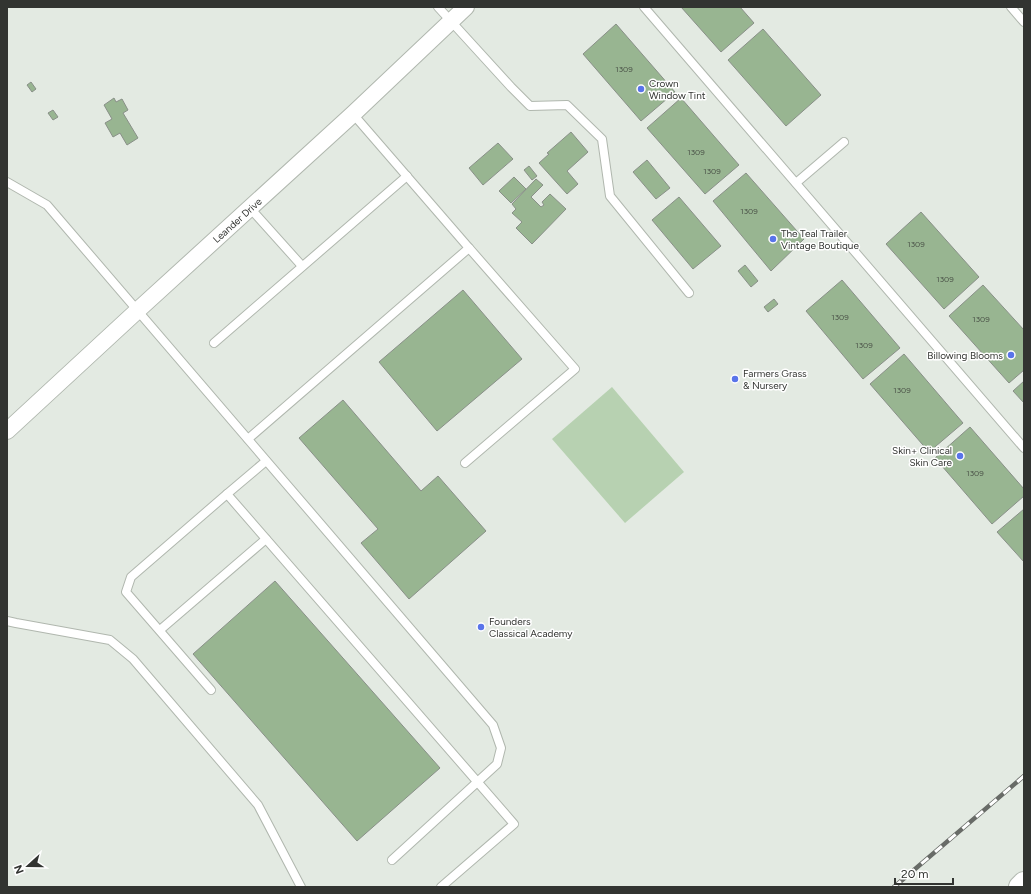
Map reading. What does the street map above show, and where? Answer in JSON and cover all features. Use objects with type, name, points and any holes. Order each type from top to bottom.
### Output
[{"type":"main road","points":[[1020,887],[1024,883]]},
{"type":"street","name":"Leander Drive","points":[[7,431],[353,114],[466,7]]},
{"type":"lane","points":[[438,7],[530,106],[567,106],[602,139],[610,196],[689,293]]},
{"type":"lane","points":[[644,7],[1024,448]]},
{"type":"lane","points":[[1011,7],[1024,22]]},
{"type":"lane","points":[[353,114],[575,369],[465,463]]},
{"type":"lane","points":[[796,183],[844,142]]},
{"type":"lane","points":[[214,343],[407,176]]},
{"type":"lane","points":[[7,182],[47,205],[493,725],[501,748],[497,764],[392,860]]},
{"type":"lane","points":[[250,208],[302,266]]},
{"type":"lane","points":[[248,439],[469,248]]},
{"type":"lane","points":[[211,690],[126,592],[131,577],[266,461]]},
{"type":"lane","points":[[227,494],[514,824],[441,887]]},
{"type":"lane","points":[[160,630],[266,539]]},
{"type":"lane","points":[[7,620],[16,623],[110,640],[133,659],[258,805],[301,887]]},
{"type":"green space","points":[[612,387],[684,472],[625,523],[552,439]]},
{"type":"building","points":[[681,7],[740,7],[754,23],[721,52]]},
{"type":"building","points":[[616,24],[675,92],[641,121],[583,54]]},
{"type":"building","points":[[763,29],[821,95],[786,126],[728,60]]},
{"type":"building","points":[[31,82],[36,89],[32,92],[27,85]]},
{"type":"building","points":[[114,98],[116,102],[122,99],[128,110],[123,113],[138,138],[127,145],[120,133],[113,137],[105,123],[112,119],[104,105]]},
{"type":"building","points":[[681,98],[739,165],[705,194],[647,128]]},
{"type":"building","points":[[53,110],[58,117],[53,120],[48,113]]},
{"type":"building","points":[[571,132],[588,152],[567,171],[578,184],[567,194],[539,163],[549,154],[547,153]]},
{"type":"building","points":[[498,143],[513,159],[483,185],[469,168]]},
{"type":"building","points":[[647,160],[670,188],[656,199],[633,172]]},
{"type":"building","points":[[529,166],[537,176],[532,180],[524,170]]},
{"type":"building","points":[[746,173],[804,239],[771,271],[713,201]]},
{"type":"building","points":[[514,177],[526,189],[511,203],[499,191]]},
{"type":"building","points":[[536,179],[543,185],[531,197],[541,207],[544,205],[542,202],[550,194],[566,209],[532,244],[516,228],[522,222],[512,213],[516,209],[512,204]]},
{"type":"building","points":[[679,197],[721,246],[693,269],[652,220]]},
{"type":"building","points":[[921,212],[979,277],[944,309],[886,244]]},
{"type":"building","points":[[745,265],[758,281],[751,287],[738,271]]},
{"type":"building","points":[[842,280],[900,348],[863,379],[806,311]]},
{"type":"building","points":[[983,285],[1024,330],[1024,370],[1009,383],[949,316]]},
{"type":"building","points":[[463,290],[522,359],[437,431],[379,362]]},
{"type":"building","points":[[774,299],[778,304],[768,312],[764,307]]},
{"type":"building","points":[[904,354],[963,423],[929,452],[870,384]]},
{"type":"building","points":[[1024,381],[1024,403],[1013,391]]},
{"type":"building","points":[[343,400],[421,491],[438,476],[486,531],[409,599],[361,543],[378,529],[299,438]]},
{"type":"building","points":[[970,427],[1024,489],[1024,496],[992,524],[935,458]]},
{"type":"building","points":[[1024,509],[1024,562],[997,532]]},
{"type":"building","points":[[275,581],[440,768],[357,841],[193,654]]},
{"type":"railway","points":[[894,887],[1024,776]]},
{"type":"place","name":"Crown Window Tint","points":[[641,89]]},
{"type":"place","name":"The Teal Trailer Vintage Boutique","points":[[773,239]]},
{"type":"place","name":"Billowing Blooms","points":[[1011,355]]},
{"type":"place","name":"Farmers Grass & Nursery","points":[[735,379]]},
{"type":"place","name":"Skin+ Clinical Skin Care","points":[[960,456]]},
{"type":"place","name":"Founders Classical Academy","points":[[481,627]]}]
